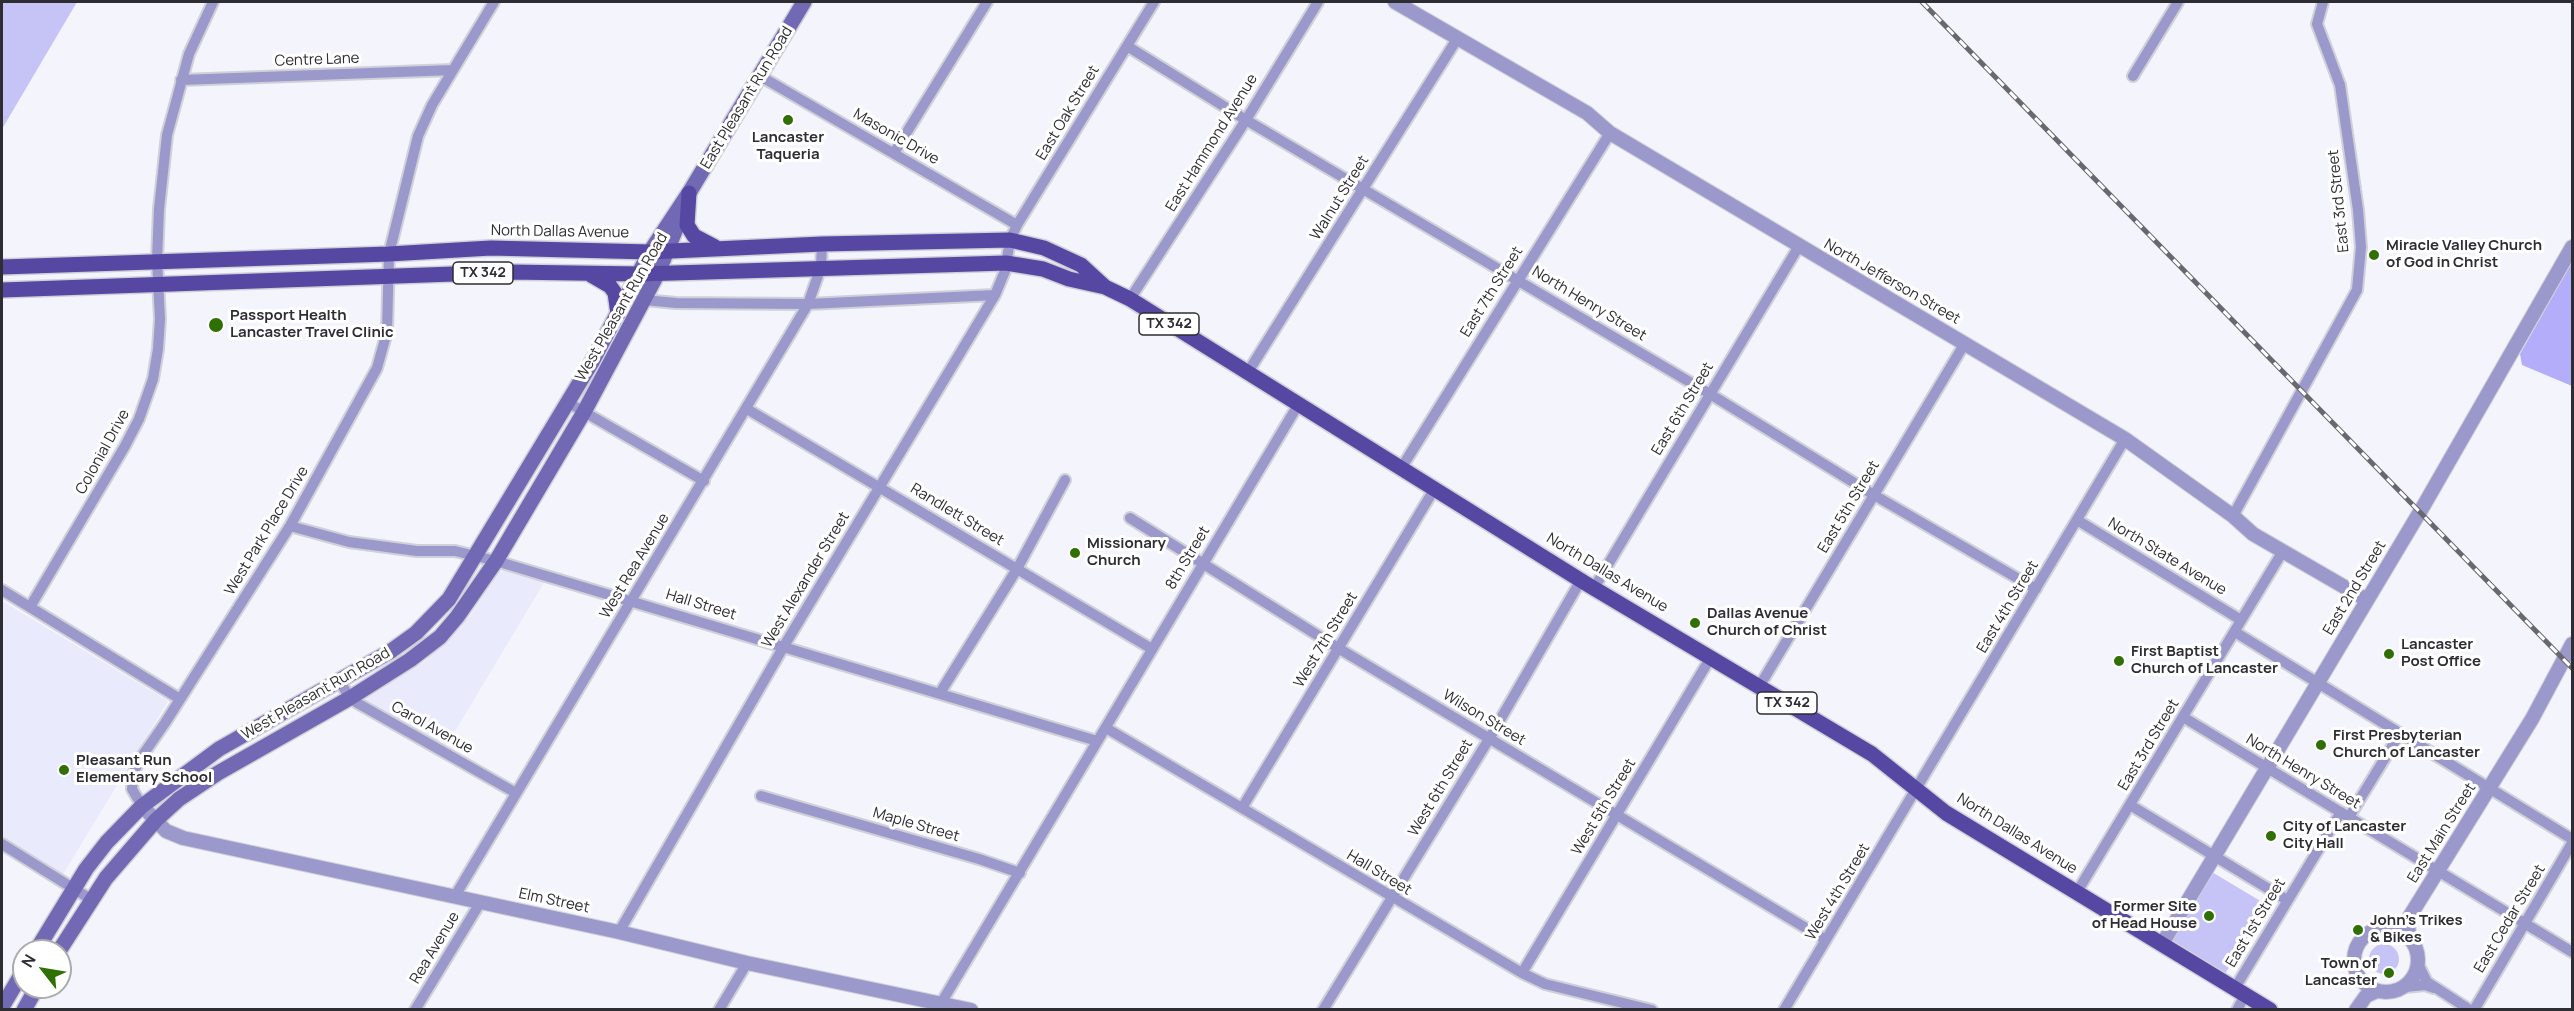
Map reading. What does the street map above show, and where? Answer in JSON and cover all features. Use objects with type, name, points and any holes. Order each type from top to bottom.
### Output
[{"type":"main road","name":"East Pleasant Run Road","points":[[689,194],[804,2]]},
{"type":"main road","points":[[689,194],[687,225],[694,236],[717,249]]},
{"type":"main road","name":"West Pleasant Run Road","points":[[67,939],[124,855],[179,799],[218,773],[350,698],[410,660],[440,637],[474,596],[584,412],[669,251],[689,194]]},
{"type":"main road","name":"West Pleasant Run Road","points":[[43,939],[72,888],[107,842],[142,806],[219,749],[340,682],[416,633],[449,599],[618,314],[650,252],[689,194]]},
{"type":"main road","name":"North Dallas Avenue","points":[[6,267],[157,260],[389,254],[491,248],[650,252],[822,244],[1010,240],[1044,248],[1081,265],[1106,287]]},
{"type":"main road","points":[[491,248],[491,273]]},
{"type":"main road","points":[[270,257],[271,280]]},
{"type":"main road","name":"North Dallas Avenue","points":[[8,290],[491,273],[591,275],[1006,263],[1043,269],[1069,279],[1106,287],[1130,299],[1588,584],[1872,754],[1946,813],[2270,1010]]},
{"type":"main road","points":[[6,267],[8,290]]},
{"type":"main road","points":[[591,275],[610,286],[615,293],[618,314]]},
{"type":"main road","points":[[2,1007],[12,990]]},
{"type":"street","name":"Colonial Drive","points":[[30,607],[139,419],[153,379],[158,350],[157,260],[167,135],[189,54],[213,2]]},
{"type":"street","name":"West Park Place Drive","points":[[142,806],[132,789],[134,772],[290,526],[377,368],[387,333],[389,254],[418,136],[432,105],[494,2]]},
{"type":"street","points":[[894,153],[987,2]]},
{"type":"street","name":"East Oak Street","points":[[1010,240],[1154,2]]},
{"type":"street","name":"East Hammond Avenue","points":[[1130,299],[1246,120],[1318,2]]},
{"type":"street","name":"North Jefferson Street","points":[[1395,2],[1587,113],[1610,133],[2125,439],[2233,516],[2253,534],[2367,600]]},
{"type":"street","points":[[2133,76],[2178,2]]},
{"type":"street","name":"East 3rd Street","points":[[2233,516],[2356,290],[2358,280],[2361,247],[2358,210],[2340,85],[2317,24],[2323,2]]},
{"type":"street","name":"Walnut Street","points":[[1248,372],[1457,39]]},
{"type":"street","name":"North Henry Street","points":[[1127,46],[1246,120],[1710,394],[1874,495],[2036,589]]},
{"type":"street","name":"Centre Lane","points":[[182,80],[453,70]]},
{"type":"street","name":"Masonic Drive","points":[[760,76],[1017,225]]},
{"type":"street","name":"East 7th Street","points":[[1402,467],[1610,133]]},
{"type":"street","name":"West Alexander Street","points":[[619,932],[784,646],[995,295],[1006,263],[1010,240]]},
{"type":"street","name":"West Rea Avenue","points":[[455,896],[747,409],[807,304],[821,267],[822,244]]},
{"type":"street","name":"East 6th Street","points":[[1588,584],[1710,394],[1799,246]]},
{"type":"street","name":"East 2nd Street","points":[[2162,944],[2367,600],[2572,247]]},
{"type":"street","points":[[644,300],[676,303],[807,304],[995,295]]},
{"type":"street","name":"East 5th Street","points":[[1759,687],[1965,343]]},
{"type":"street","points":[[567,402],[704,481]]},
{"type":"street","name":"8th Street","points":[[1097,741],[1298,405]]},
{"type":"street","name":"Randlett Street","points":[[747,409],[1152,649]]},
{"type":"street","name":"East 4th Street","points":[[1917,790],[2125,439]]},
{"type":"street","points":[[940,693],[1017,569],[1065,480]]},
{"type":"street","name":"West 7th Street","points":[[1242,808],[1436,488]]},
{"type":"street","name":"Wilson Street","points":[[1130,518],[1338,648],[1826,940]]},
{"type":"street","name":"North State Avenue","points":[[2077,520],[2241,620]]},
{"type":"street","name":"Hall Street","points":[[290,526],[349,543],[393,549],[454,551],[496,561],[1097,741]]},
{"type":"street","name":"East 3rd Street","points":[[2077,892],[2283,552]]},
{"type":"street","name":"West 6th Street","points":[[1323,1010],[1489,739],[1588,584]]},
{"type":"street","points":[[2,590],[180,699]]},
{"type":"street","points":[[2235,632],[2572,841]]},
{"type":"street","name":"East Main Street","points":[[2409,937],[2407,925],[2411,914],[2532,719],[2572,644]]},
{"type":"street","name":"West 5th Street","points":[[1522,973],[1711,657]]},
{"type":"street","name":"Carol Avenue","points":[[340,682],[350,698],[516,793]]},
{"type":"street","name":"North Henry Street","points":[[2183,717],[2572,952]]},
{"type":"street","name":"Hall Street","points":[[1106,728],[1522,973],[1545,984],[1652,1010]]},
{"type":"street","name":"East 1st Street","points":[[2237,1010],[2240,992],[2287,900],[2399,735]]},
{"type":"street","points":[[940,1006],[1097,741]]},
{"type":"street","name":"West 4th Street","points":[[1784,1010],[1917,790]]},
{"type":"street","name":"Maple Street","points":[[761,796],[1020,873]]},
{"type":"street","points":[[2130,805],[2287,900]]},
{"type":"street","name":"Elm Street","points":[[142,806],[166,831],[183,838],[619,932],[940,1006],[970,1010]]},
{"type":"street","name":"East Cedar Street","points":[[2472,1010],[2572,841]]},
{"type":"street","points":[[2,844],[92,900]]},
{"type":"street","name":"Rea Avenue","points":[[415,1010],[480,903]]},
{"type":"street","name":"East Main Street","points":[[2394,929],[2411,914]]},
{"type":"street","points":[[2418,964],[2414,977],[2404,987],[2394,992],[2377,991],[2362,982],[2356,972],[2354,961],[2359,944],[2374,931],[2394,929],[2409,937],[2427,982],[2472,1010]]},
{"type":"street","points":[[718,1010],[747,963]]},
{"type":"street","points":[[2358,1007],[2362,982]]},
{"type":"street","points":[[2404,987],[2434,988]]},
{"type":"street","points":[[2358,1007],[2366,996],[2377,991]]},
{"type":"shaded area","points":[[2,2],[77,2],[2,129]]},
{"type":"shaded area","points":[[2572,262],[2572,386],[2522,365],[2520,354]]},
{"type":"shaded area","points":[[506,570],[545,581],[445,748],[359,698],[424,662],[470,616],[499,572]]},
{"type":"shaded area","name":"Pleasant Run Elementary School","points":[[2,601],[168,701],[62,876],[2,839]]},
{"type":"shaded area","points":[[2212,872],[2267,905],[2225,974],[2171,941]]},
{"type":"shaded area","points":[[2384,944],[2390,945],[2398,953],[2398,965],[2390,973],[2384,974],[2378,973],[2370,965],[2369,959],[2370,953],[2378,945]]},
{"type":"railway","points":[[1922,2],[2572,668]]},
{"type":"place","name":"Lancaster Taqueria","points":[[788,120]]},
{"type":"place","name":"Miracle Valley Church of God in Christ","points":[[2374,255]]},
{"type":"place","name":"Passport Health Lancaster Travel Clinic","points":[[216,325]]},
{"type":"place","name":"Missionary Church","points":[[1075,553]]},
{"type":"place","name":"Dallas Avenue Church of Christ","points":[[1695,623]]},
{"type":"place","name":"Lancaster Post Office","points":[[2389,654]]},
{"type":"place","name":"First Baptist Church of Lancaster","points":[[2119,661]]},
{"type":"place","name":"First Presbyterian Church of Lancaster","points":[[2321,745]]},
{"type":"place","name":"Pleasant Run Elementary School","points":[[64,770]]},
{"type":"place","name":"City of Lancaster City Hall","points":[[2271,836]]},
{"type":"place","name":"Former Site of Head House","points":[[2209,916]]},
{"type":"place","name":"John’s Trikes & Bikes","points":[[2358,930]]},
{"type":"place","name":"Town of Lancaster","points":[[2389,973]]}]
